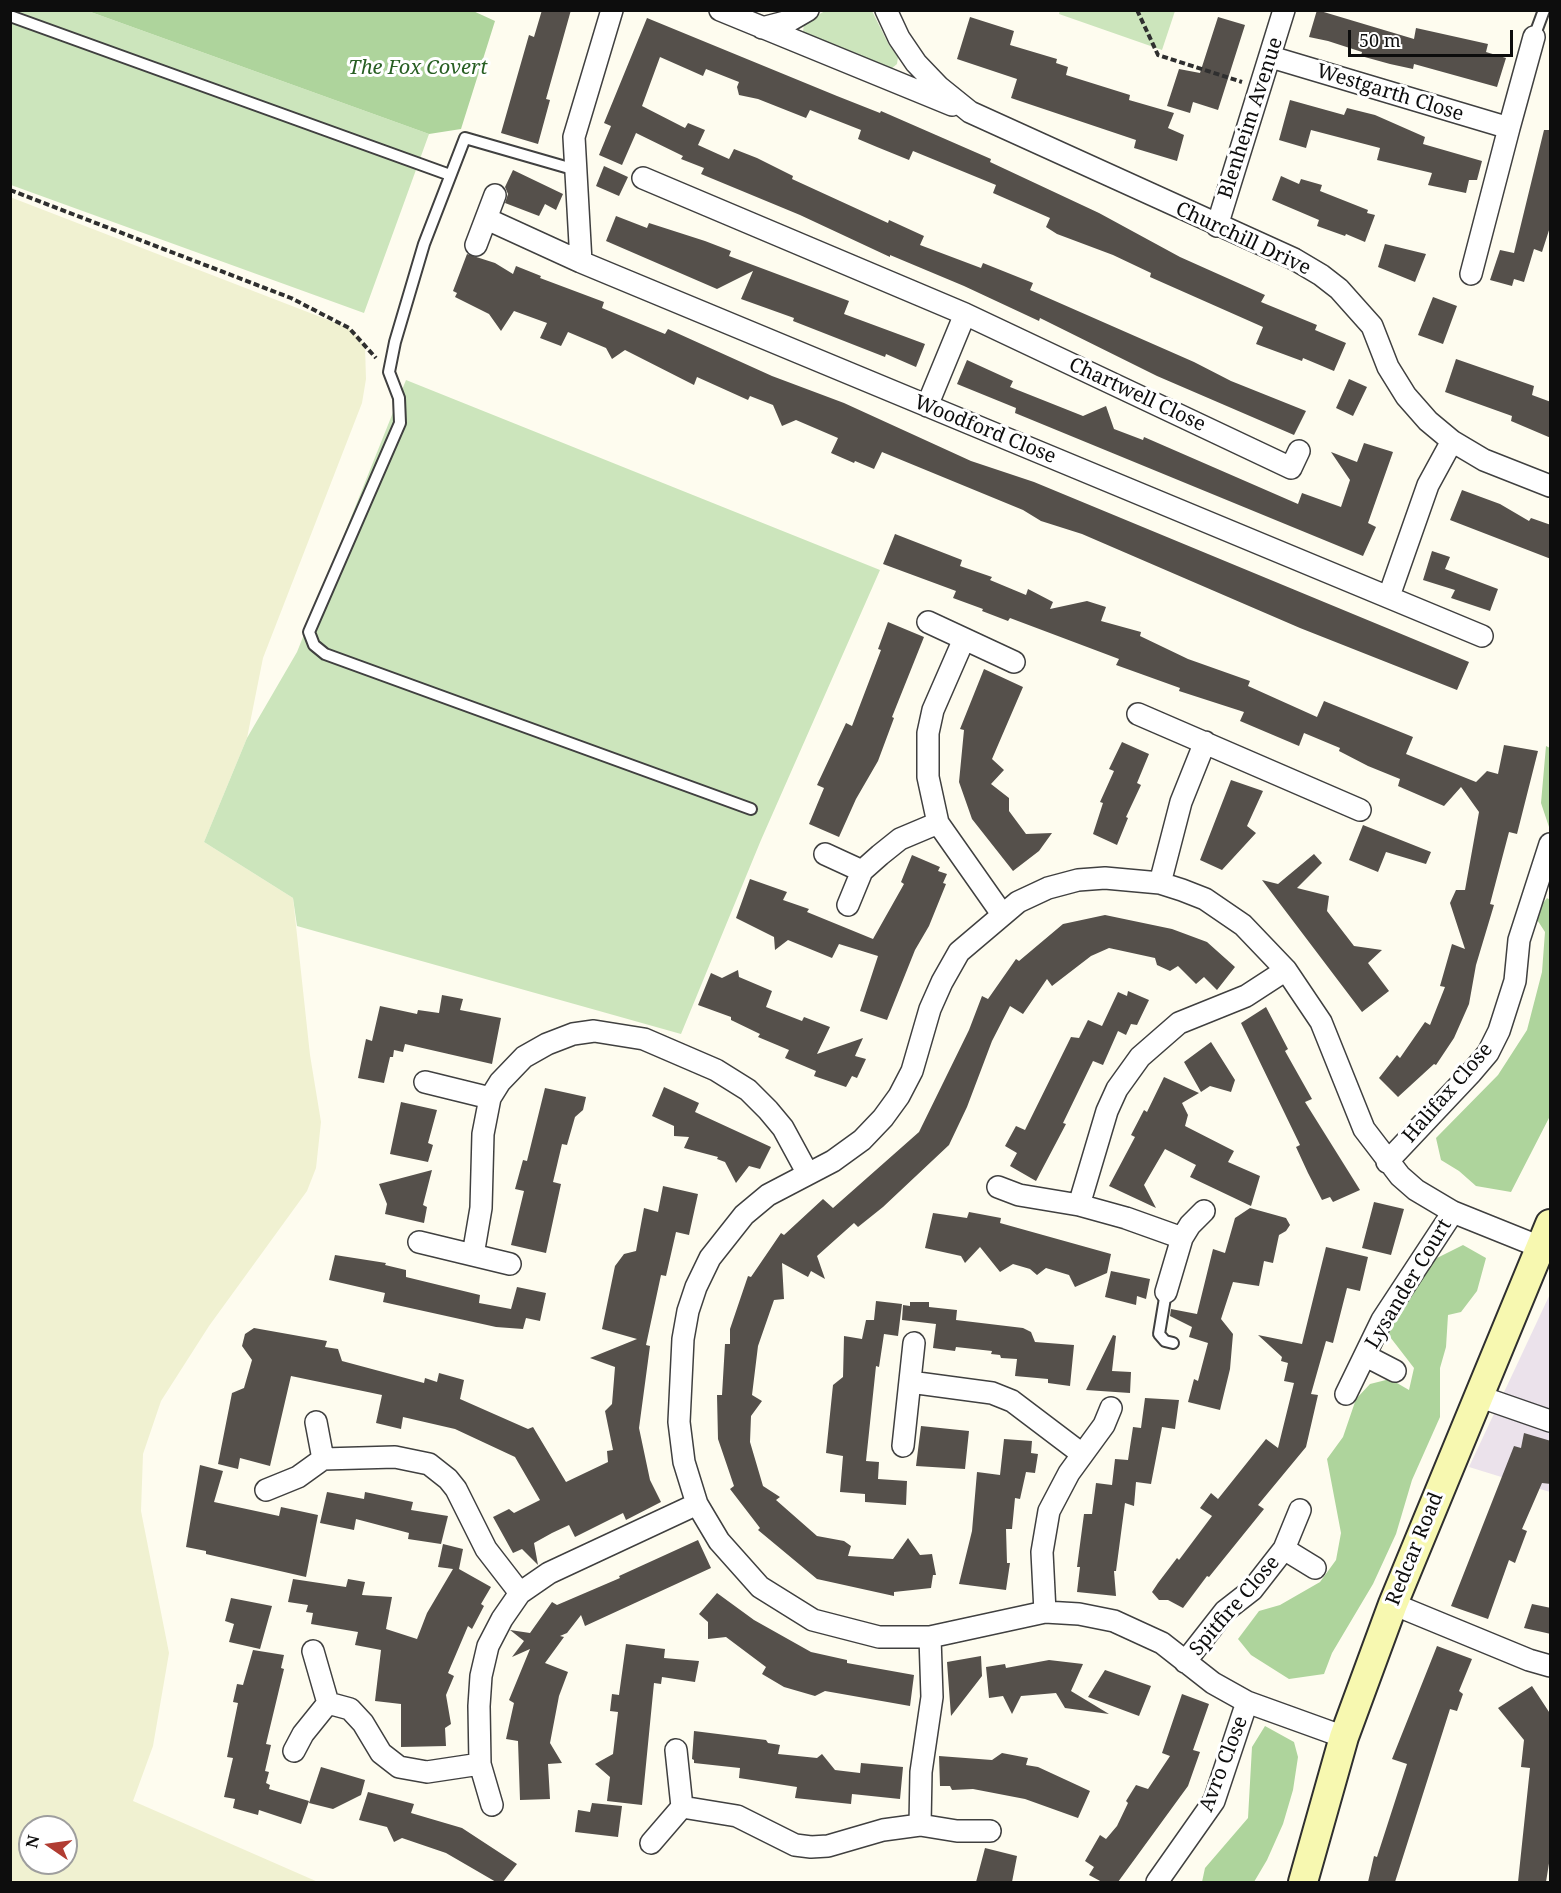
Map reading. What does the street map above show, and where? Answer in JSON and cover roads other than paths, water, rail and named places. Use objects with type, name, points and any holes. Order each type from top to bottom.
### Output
[{"type":"street","points":[[581,262],[574,136],[612,10]]},
{"type":"street","name":"Churchill Drive","points":[[720,10],[970,112],[1216,226],[1294,259],[1339,289],[1372,326],[1388,367],[1406,396],[1428,421],[1452,441],[1484,460],[1551,486]]},
{"type":"street","points":[[762,28],[789,21],[808,10]]},
{"type":"street","name":"Churchill Drive","points":[[886,10],[899,38],[916,63],[970,112]]},
{"type":"street","name":"Blenheim Avenue","points":[[1216,226],[1284,10]]},
{"type":"street","points":[[1471,274],[1534,37]]},
{"type":"street","name":"Westgarth Close","points":[[1271,57],[1509,128]]},
{"type":"street","name":"Chartwell Close","points":[[643,178],[965,314],[1291,468],[1299,451]]},
{"type":"street","points":[[476,245],[495,195]]},
{"type":"street","name":"Woodford Close","points":[[487,219],[581,262],[1482,636]]},
{"type":"street","points":[[927,406],[965,314]]},
{"type":"street","points":[[1389,596],[1428,485],[1452,441]]},
{"type":"street","points":[[928,622],[1014,662]]},
{"type":"street","points":[[964,639],[933,710],[928,733],[928,777],[938,823],[1002,914]]},
{"type":"street","points":[[1138,714],[1360,810]]},
{"type":"street","points":[[1160,883],[1181,802],[1205,742]]},
{"type":"street","points":[[848,905],[862,871],[900,839],[938,823]]},
{"type":"street","name":"Halifax Close","points":[[1387,1162],[1488,1053],[1508,1009],[1515,981],[1519,940],[1545,884],[1551,844]]},
{"type":"street","points":[[825,854],[862,871]]},
{"type":"street","points":[[1344,1737],[1248,1702],[1212,1683],[1162,1643],[1114,1621],[1079,1614],[1046,1612],[930,1637],[879,1637],[813,1620],[786,1605],[760,1587],[739,1565],[719,1541],[697,1504],[684,1462],[679,1422],[683,1340],[691,1303],[710,1258],[744,1215],[768,1195],[843,1154],[883,1118],[899,1096],[912,1071],[930,1009],[959,952],[1018,902],[1048,888],[1078,880],[1105,878],[1160,883],[1205,899],[1224,911],[1263,944],[1286,970],[1321,1022],[1359,1120],[1387,1162],[1416,1191],[1453,1212],[1545,1236]]},
{"type":"street","points":[[1079,1205],[1107,1111],[1117,1089],[1140,1058],[1179,1023],[1246,996],[1286,970]]},
{"type":"street","points":[[472,1255],[482,1208],[483,1134],[490,1098],[500,1082],[524,1057],[547,1044],[573,1034],[594,1031],[644,1039],[716,1070],[748,1090],[783,1128],[808,1174]]},
{"type":"street","points":[[425,1082],[490,1098]]},
{"type":"street","points":[[998,1187],[1035,1199],[1079,1205],[1126,1218],[1182,1239]]},
{"type":"street","points":[[1166,1292],[1182,1239],[1190,1225],[1204,1211]]},
{"type":"street","name":"Lysander Court","points":[[1346,1394],[1382,1320],[1453,1212]]},
{"type":"street","name":"Redcar Road","points":[[1303,1882],[1344,1737],[1393,1604],[1545,1236]]},
{"type":"street","points":[[419,1242],[510,1264]]},
{"type":"street","points":[[903,1446],[914,1343]]},
{"type":"street","name":"Lysander Court","points":[[1366,1356],[1395,1371]]},
{"type":"street","points":[[910,1382],[992,1393],[1012,1401],[1082,1454]]},
{"type":"street","points":[[1478,1396],[1551,1421]]},
{"type":"street","points":[[1046,1612],[1042,1552],[1047,1520],[1059,1492],[1082,1454],[1099,1433],[1111,1408]]},
{"type":"street","points":[[316,1422],[324,1460]]},
{"type":"street","points":[[266,1490],[298,1477],[324,1460],[416,1460],[440,1471],[456,1489],[486,1549],[520,1593]]},
{"type":"street","points":[[492,1805],[480,1764],[478,1706],[481,1676],[488,1646],[502,1619],[520,1593],[549,1573],[697,1504]]},
{"type":"street","name":"Spitfire Close","points":[[1185,1662],[1225,1611],[1252,1590],[1284,1549],[1300,1510]]},
{"type":"street","name":"Spitfire Close","points":[[1284,1549],[1315,1568]]},
{"type":"street","points":[[1393,1604],[1529,1660],[1551,1666]]},
{"type":"street","points":[[920,1825],[921,1773],[932,1697],[930,1637]]},
{"type":"street","points":[[313,1651],[328,1703]]},
{"type":"street","name":"Avro Close","points":[[1157,1882],[1214,1800],[1248,1702]]},
{"type":"street","points":[[328,1703],[350,1709],[363,1723],[381,1753],[399,1767],[427,1772],[480,1764]]},
{"type":"street","points":[[294,1751],[303,1734],[328,1703]]},
{"type":"street","points":[[651,1843],[682,1807],[676,1750]]},
{"type":"street","points":[[682,1807],[737,1816],[787,1841],[811,1847],[828,1846],[883,1830],[920,1825],[957,1831],[990,1831]]},
{"type":"lane","points":[[1534,37],[1544,10]]},
{"type":"lane","points":[[10,16],[450,174]]},
{"type":"lane","points":[[576,170],[465,138],[424,244],[388,372],[399,398],[400,423],[309,632],[314,645],[325,654],[751,809]]},
{"type":"lane","points":[[1166,1292],[1160,1334],[1164,1341],[1173,1343]]},
{"type":"park label","name":"The Fox Covert","points":[[418,68]]}]
